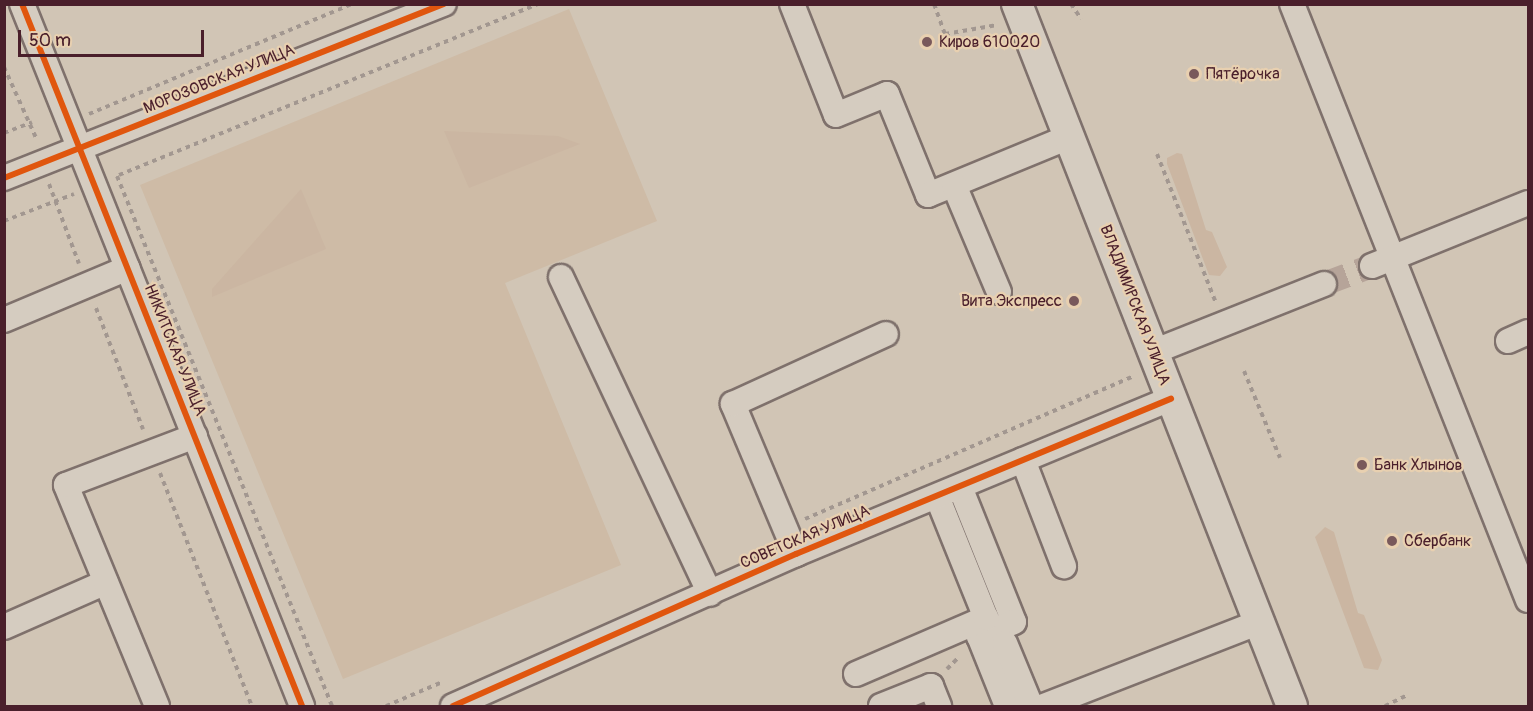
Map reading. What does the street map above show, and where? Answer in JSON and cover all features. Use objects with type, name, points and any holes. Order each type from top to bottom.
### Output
[{"type":"main road","name":"ВЛАДИМИРСКАЯ УЛИЦА","points":[[1013,10],[1069,136],[1145,363],[1172,399],[1292,706]]},
{"type":"street","name":"НИКИТСКАЯ УЛИЦА","points":[[22,4],[302,706]]},
{"type":"street","name":"МОРОЗОВСКАЯ УЛИЦА","points":[[4,178],[404,12],[444,4]]},
{"type":"street","points":[[792,4],[836,115],[887,94],[928,195],[1069,136]]},
{"type":"street","points":[[1292,4],[1382,262],[1528,600]]},
{"type":"street","points":[[954,185],[999,292]]},
{"type":"street","points":[[1382,262],[1528,202]]},
{"type":"street","points":[[4,320],[128,268]]},
{"type":"street","points":[[561,278],[710,594]]},
{"type":"street","points":[[1145,363],[1324,284]]},
{"type":"street","points":[[796,554],[733,404],[886,334]]},
{"type":"street","name":"СОВЕТСКАЯ УЛИЦА","points":[[453,706],[796,554],[1172,399]]},
{"type":"street","points":[[157,706],[66,485],[195,436]]},
{"type":"street","points":[[1023,460],[1064,566]]},
{"type":"street","points":[[960,487],[1014,622],[979,636],[1007,706]]},
{"type":"street","points":[[856,674],[986,618],[937,496]]},
{"type":"street","points":[[4,627],[106,582]]},
{"type":"street","points":[[1044,706],[1089,699],[1259,622]]},
{"type":"street","points":[[1005,643],[1031,706]]},
{"type":"street","points":[[881,706],[935,696]]},
{"type":"path","points":[[86,116],[352,4]]},
{"type":"path","points":[[106,180],[537,4]]},
{"type":"path","points":[[934,4],[945,34],[1013,10]]},
{"type":"path","points":[[1071,4],[1081,19]]},
{"type":"path","points":[[4,67],[32,122],[39,147]]},
{"type":"path","points":[[4,133],[32,122]]},
{"type":"path","points":[[1157,154],[1216,303],[1227,299]]},
{"type":"path","points":[[120,175],[332,706]]},
{"type":"path","points":[[47,176],[54,202]]},
{"type":"path","points":[[4,221],[83,190]]},
{"type":"path","points":[[958,451],[1145,363]]},
{"type":"path","points":[[1244,371],[1280,458]]},
{"type":"path","points":[[935,696],[979,636]]},
{"type":"path","points":[[1385,706],[1408,695]]},
{"type":"shaded area","points":[[569,9],[657,221],[505,283],[621,565],[343,679],[140,185]]},
{"type":"shaded area","points":[[444,131],[558,136],[580,144],[469,188]]},
{"type":"shaded area","points":[[1177,153],[1182,154],[1206,230],[1212,232],[1227,267],[1220,276],[1209,275],[1167,164],[1167,158]]},
{"type":"shaded area","points":[[301,189],[326,249],[212,297],[212,289]]},
{"type":"shaded area","points":[[1325,527],[1334,532],[1358,613],[1364,615],[1382,660],[1378,670],[1364,668],[1315,537]]},
{"type":"tunnel","points":[[1324,284],[1372,266]]},
{"type":"cycle path","points":[[22,4],[302,706]]},
{"type":"cycle path","points":[[4,178],[444,4]]},
{"type":"cycle path","points":[[453,706],[796,554],[1171,399]]},
{"type":"place","name":"Киров 610020","points":[[927,42]]},
{"type":"place","name":"Пятёрочка","points":[[1194,74]]},
{"type":"place","name":"Вита Экспресс","points":[[1074,301]]},
{"type":"place","name":"Банк Хлынов","points":[[1362,465]]},
{"type":"place","name":"Сбербанк","points":[[1392,541]]}]
